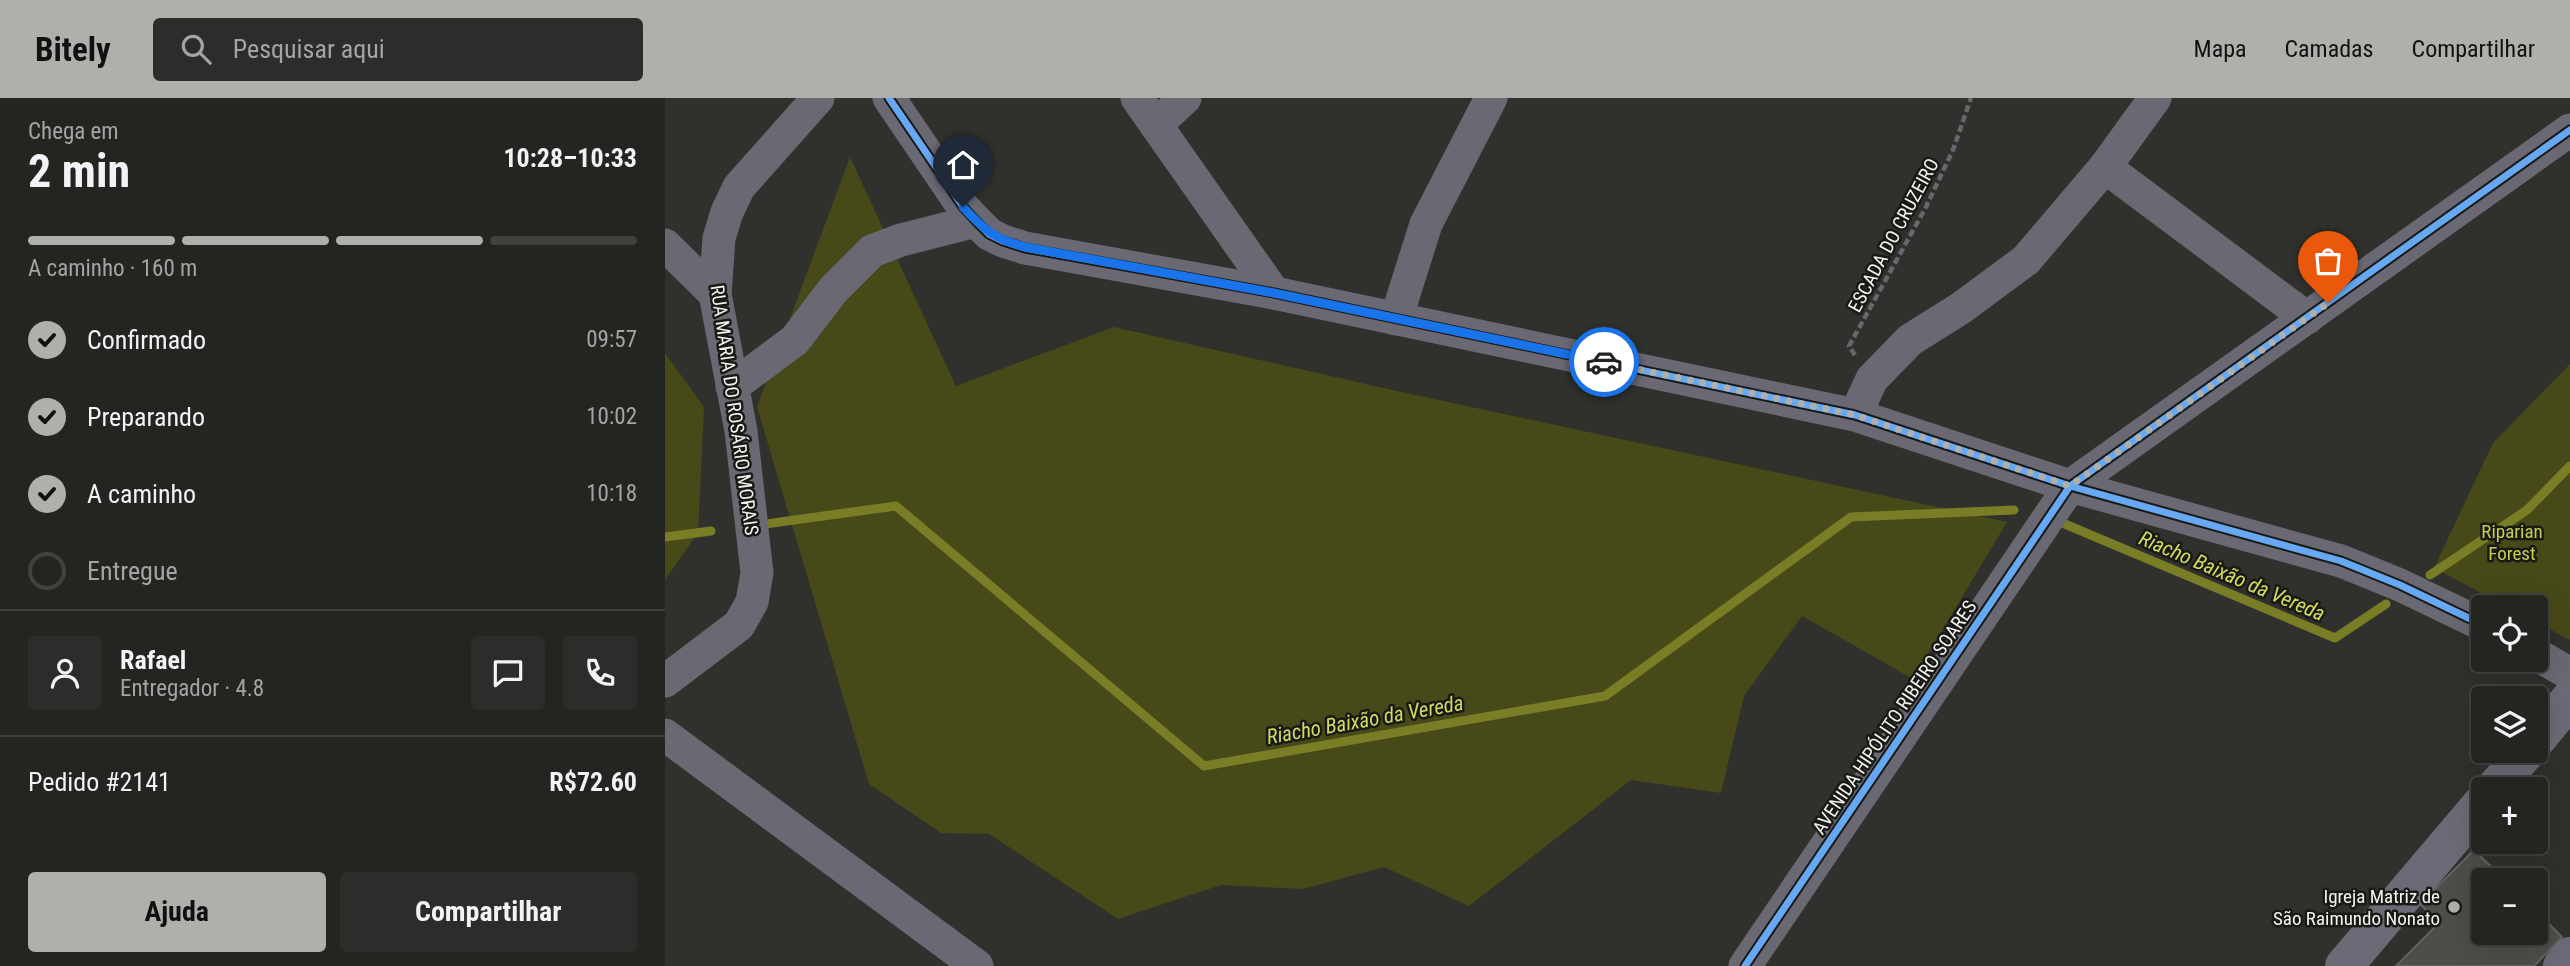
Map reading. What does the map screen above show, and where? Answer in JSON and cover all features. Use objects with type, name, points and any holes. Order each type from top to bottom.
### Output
[{"type":"street","name":"RUA MARIA DO ROSÁRIO MORAIS","points":[[665,681],[739,625],[752,602],[757,573],[741,431],[715,294],[719,238],[727,212],[740,187],[818,98]]},
{"type":"street","points":[[889,98],[963,207],[989,234],[1003,241],[1274,293],[1855,415],[2070,486],[2341,561],[2400,585],[2471,619]]},
{"type":"street","points":[[1137,98],[1274,293]]},
{"type":"street","points":[[1156,125],[1185,98]]},
{"type":"street","points":[[1396,319],[1426,224],[1491,98]]},
{"type":"street","points":[[1855,415],[1872,379],[1910,340],[1961,308],[2027,260],[2105,167],[2155,98]]},
{"type":"street","points":[[2070,486],[2570,130]]},
{"type":"street","points":[[2105,167],[2307,318]]},
{"type":"street","points":[[732,387],[795,340],[834,289],[872,251],[901,240],[976,221]]},
{"type":"street","points":[[665,245],[715,294]]},
{"type":"street","name":"AVENIDA HIPÓLITO RIBEIRO SOARES","points":[[1745,966],[2070,486]]},
{"type":"street","points":[[2548,661],[2570,674]]},
{"type":"street","points":[[2548,726],[2570,699]]},
{"type":"street","points":[[665,735],[977,966]]},
{"type":"street","points":[[2504,777],[2516,763]]},
{"type":"street","points":[[2344,966],[2471,816]]},
{"type":"street","points":[[2562,966],[2570,956]]},
{"type":"green space","points":[[850,157],[956,386],[1114,327],[1397,391],[2007,522],[1913,679],[1802,616],[1744,696],[1721,793],[1631,780],[1469,906],[1384,867],[1303,889],[1221,885],[1118,919],[989,834],[941,833],[869,784],[757,407]]},
{"type":"green space","points":[[665,353],[704,407],[698,533],[665,580]]},
{"type":"green space","name":"Riparian Forest","points":[[2570,364],[2570,640],[2548,628],[2548,595],[2485,595],[2434,568],[2493,443]]},
{"type":"building","name":"Igreja Matriz de São Raimundo Nonato","points":[[2471,853],[2478,854],[2493,868],[2471,868],[2471,945],[2548,945],[2548,923],[2562,937],[2534,966],[2396,966],[2439,923],[2420,904]]},
{"type":"waterway","name":"Riacho Baixão da Vereda","points":[[2430,575],[2527,510],[2570,466]]},
{"type":"waterway","name":"Riacho Baixão da Vereda","points":[[758,525],[896,506],[1204,766],[1605,696],[1851,517],[2014,510]]},
{"type":"waterway","name":"Riacho Baixão da Vereda","points":[[2060,522],[2335,638],[2386,604]]},
{"type":"waterway","name":"Riacho Baixão da Vereda","points":[[665,537],[711,531]]},
{"type":"cycle path","points":[[889,98],[963,207],[989,234],[1003,241],[1025,248],[1274,293],[1855,415],[2070,486],[2341,561],[2400,585],[2471,619]]},
{"type":"cycle path","points":[[1745,966],[2070,486],[2570,130]]},
{"type":"way so far","points":[[1604,362],[1855,415],[2070,486],[2328,303]]},
{"type":"place","name":"Igreja Matriz de São Raimundo Nonato","points":[[2454,907]]},
{"type":"route","points":[[963,207],[989,234],[1025,247],[1274,293],[1604,362]]}]
